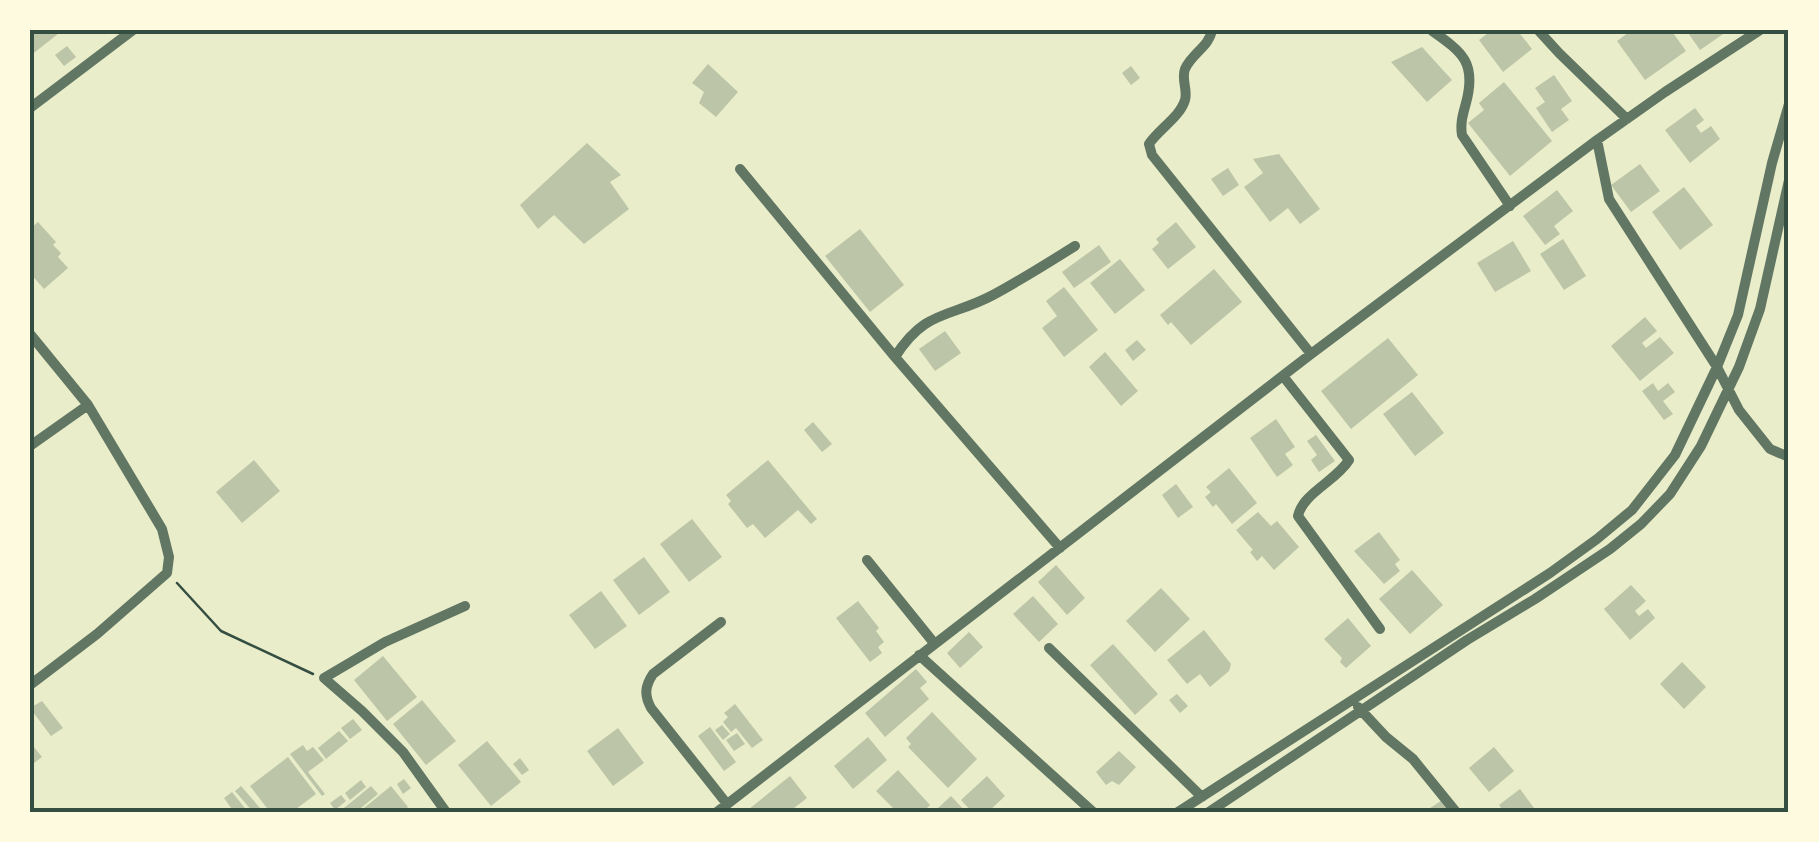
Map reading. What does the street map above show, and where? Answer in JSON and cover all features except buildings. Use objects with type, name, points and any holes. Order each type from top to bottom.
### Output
[{"type":"street","points":[[30,108],[133,30]]},
{"type":"street","points":[[1212,30],[1210,40],[1184,72],[1183,106],[1149,144],[1152,155],[1311,354]]},
{"type":"street","points":[[1431,30],[1461,51],[1466,62],[1470,85],[1460,124],[1462,134],[1510,206]]},
{"type":"street","points":[[1538,30],[1627,119]]},
{"type":"street","points":[[716,812],[1311,354],[1597,140],[1760,30]]},
{"type":"street","points":[[1178,812],[1550,572],[1632,510],[1675,455],[1738,314],[1789,104]]},
{"type":"street","points":[[1597,140],[1609,199],[1717,367],[1739,410],[1770,449],[1789,457]]},
{"type":"street","points":[[740,169],[1060,548]]},
{"type":"street","points":[[1209,812],[1610,549],[1670,494],[1701,446],[1760,310],[1789,180]]},
{"type":"street","points":[[895,357],[912,334],[932,319],[990,297],[1075,246]]},
{"type":"street","points":[[30,334],[88,405],[162,529],[169,557],[167,573],[30,685]]},
{"type":"street","points":[[1283,376],[1349,460],[1342,471],[1300,506],[1298,516],[1380,629]]},
{"type":"street","points":[[30,446],[88,405]]},
{"type":"street","points":[[867,560],[934,643]]},
{"type":"street","points":[[446,812],[403,752],[324,678],[385,642],[465,606]]},
{"type":"street","points":[[720,622],[653,674],[646,694],[652,708],[727,804]]},
{"type":"street","points":[[1049,648],[1202,796]]},
{"type":"street","points":[[919,656],[1093,812]]},
{"type":"street","points":[[1353,700],[1360,712],[1413,759],[1456,812]]},
{"type":"path","points":[[167,573],[221,631],[324,678]]}]
